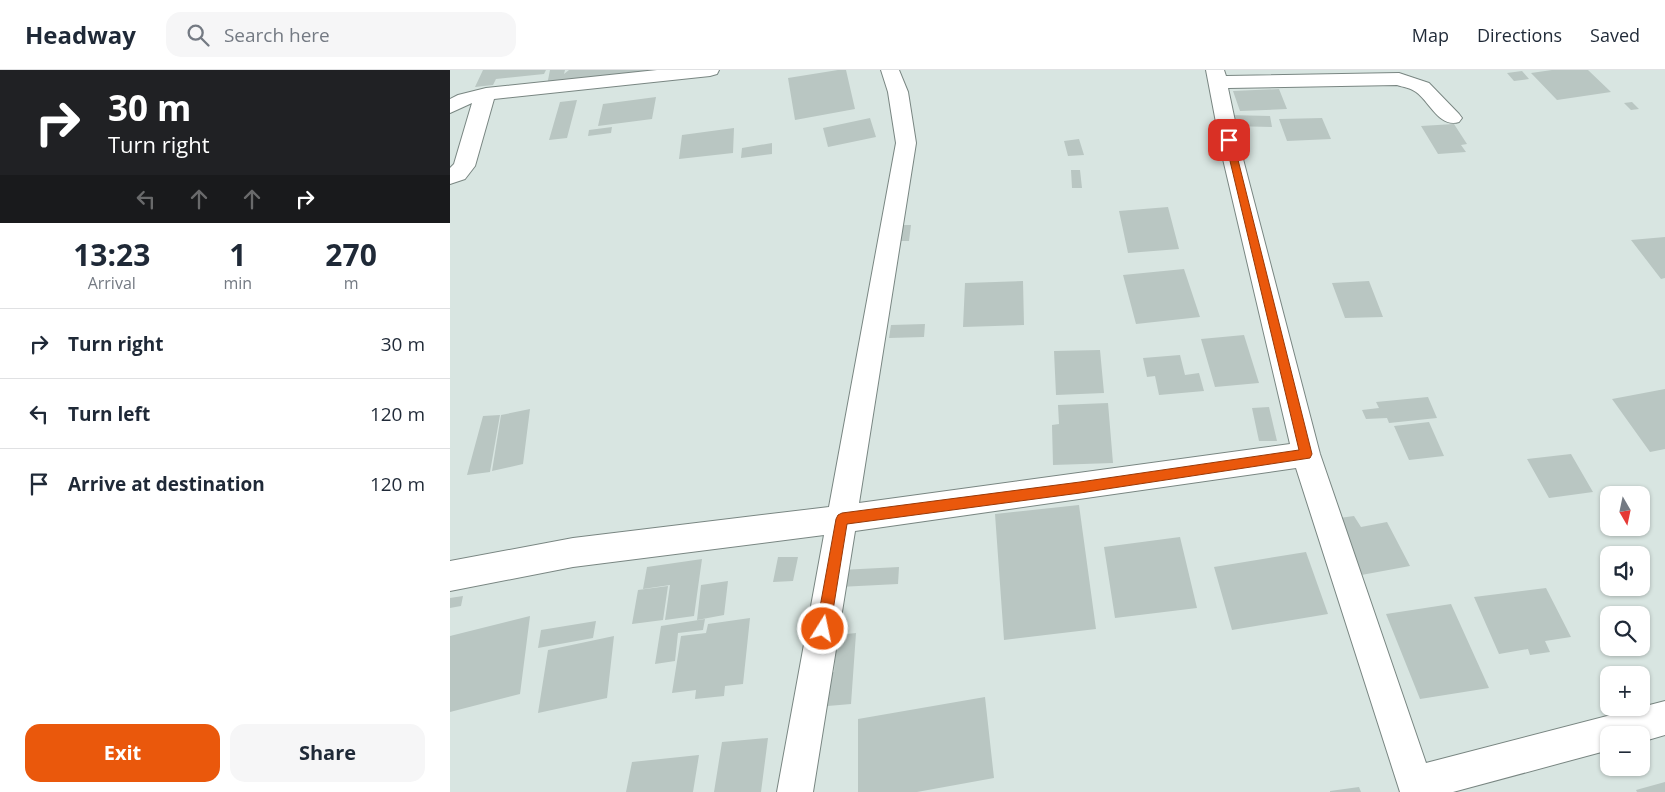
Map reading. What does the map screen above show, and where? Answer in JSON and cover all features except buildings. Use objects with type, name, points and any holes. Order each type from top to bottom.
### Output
[{"type":"street","points":[[450,107],[465,98],[486,94],[710,70]]},
{"type":"street","points":[[795,792],[906,143],[898,92],[890,70]]},
{"type":"street","points":[[1452,118],[1422,87],[1399,79],[1216,76],[1233,159],[1306,454],[1417,788],[1665,718]]},
{"type":"street","points":[[450,177],[457,174],[464,166],[479,110],[486,94]]},
{"type":"street","points":[[450,576],[488,567],[587,552],[1090,486],[1306,454]]},
{"type":"route","points":[[823,629],[842,519],[1080,488],[1306,454],[1229,140]]}]
